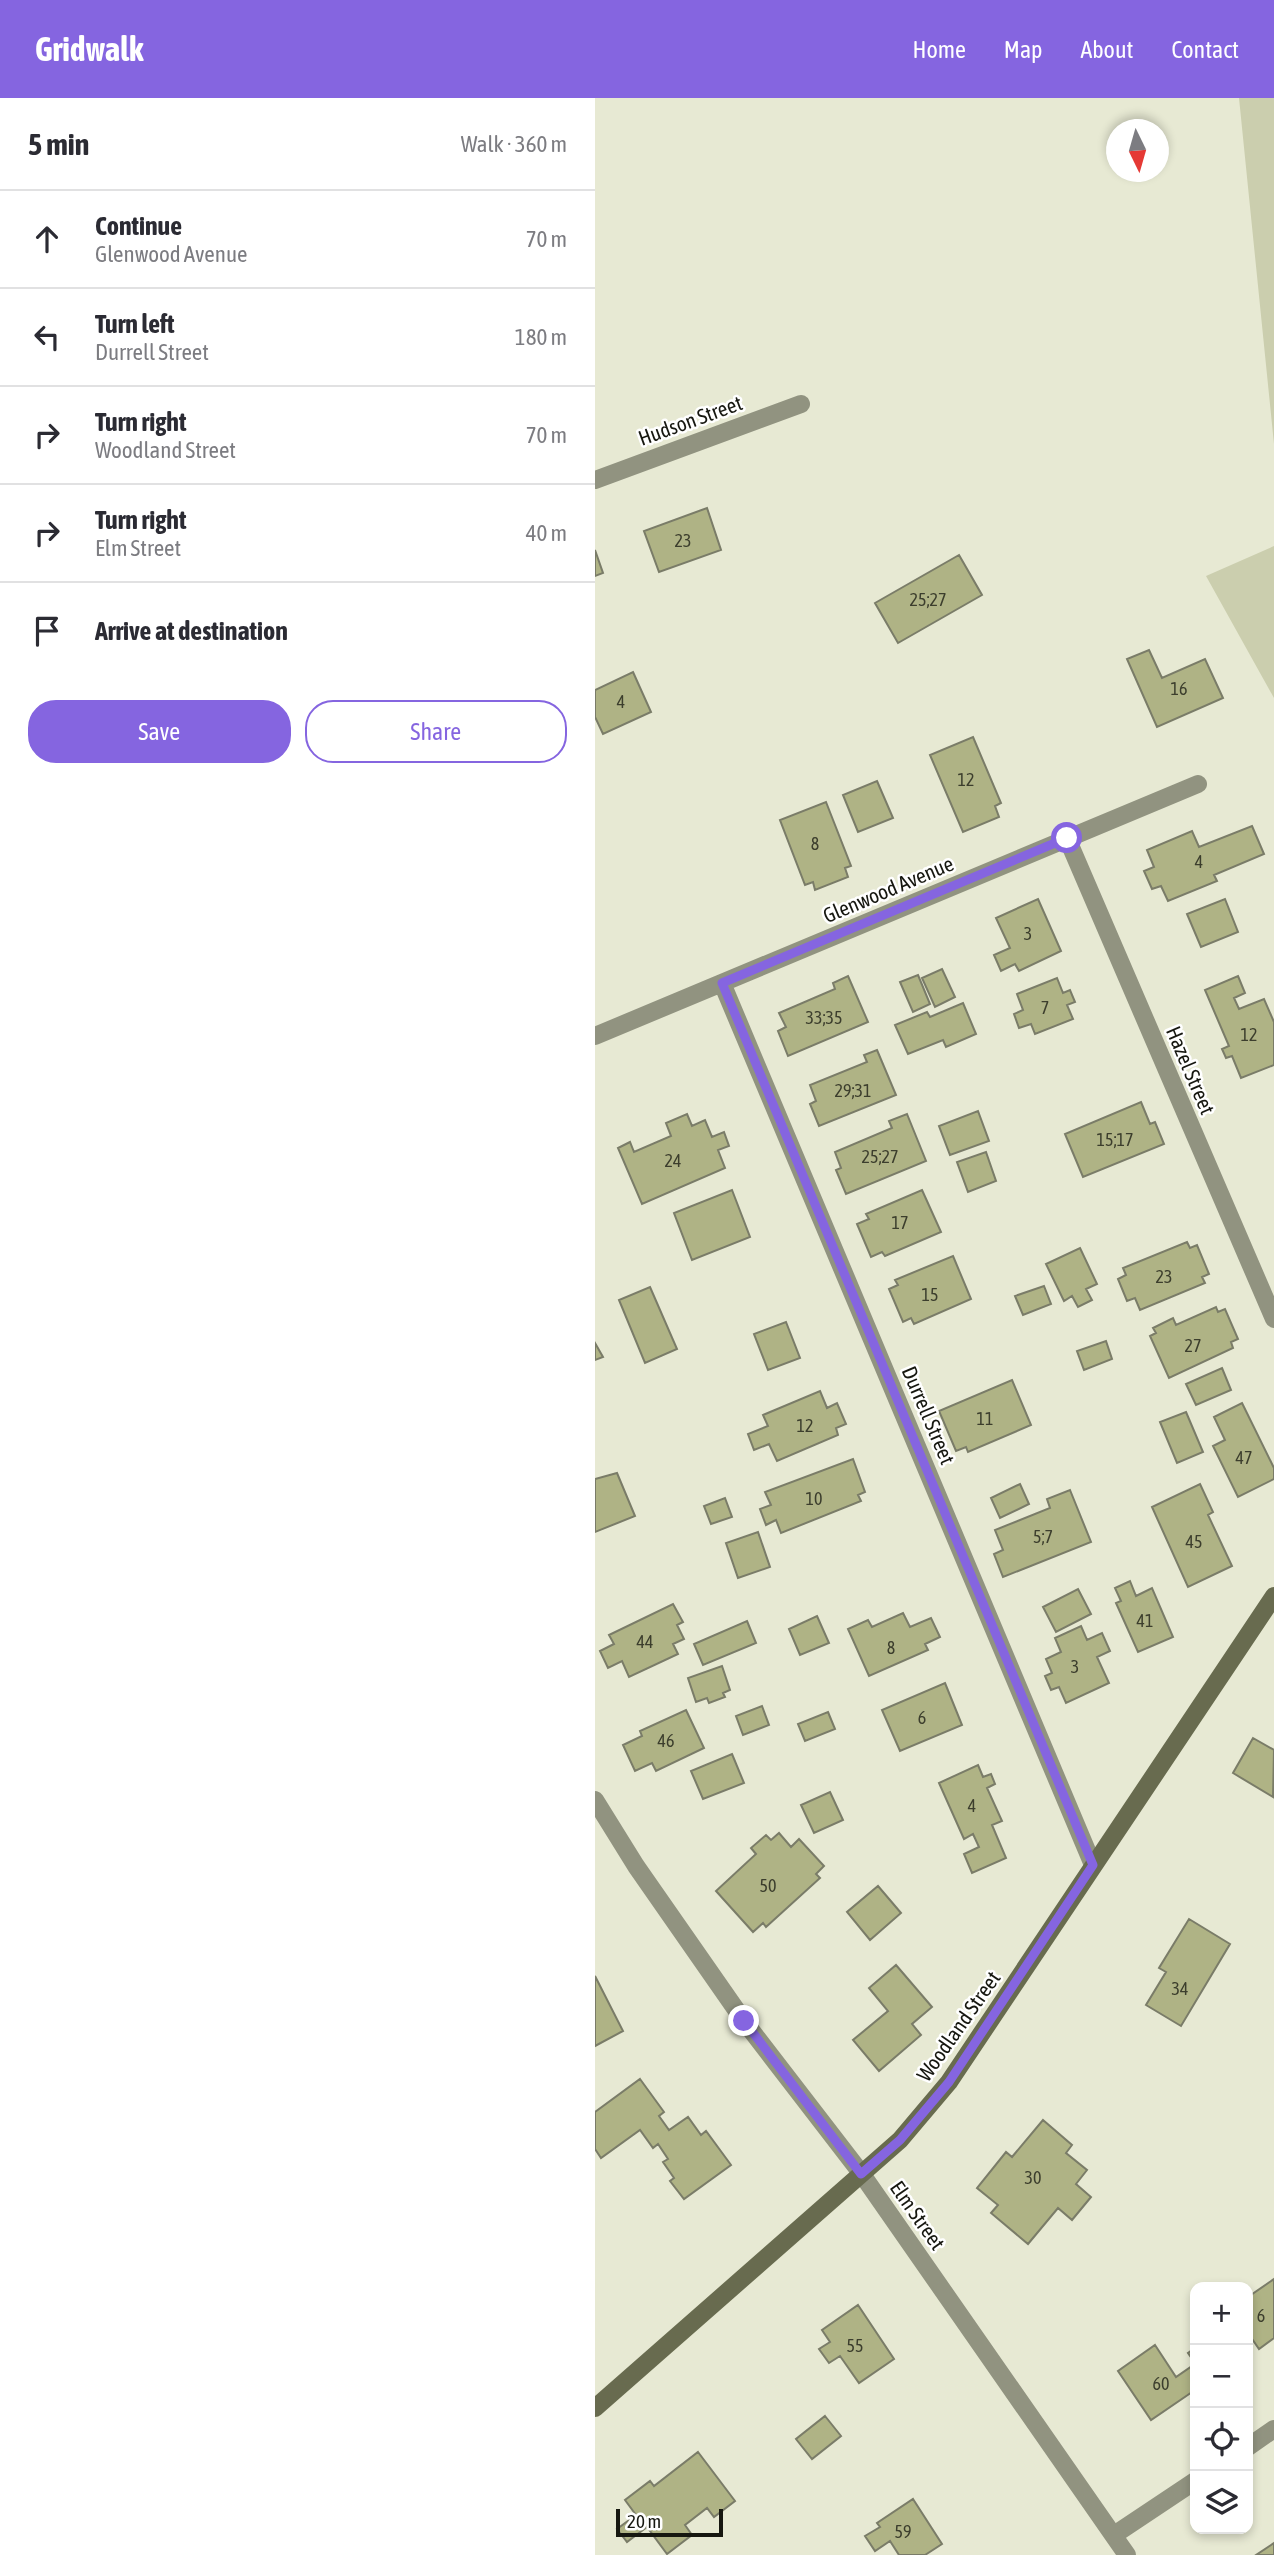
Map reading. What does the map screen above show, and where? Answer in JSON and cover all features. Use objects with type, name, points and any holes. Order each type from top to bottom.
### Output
[{"type":"main road","name":"Woodland Street","points":[[595,2408],[900,2140],[949,2082],[1274,1596]]},
{"type":"street","name":"Hudson Street","points":[[595,480],[801,404]]},
{"type":"street","name":"Glenwood Avenue","points":[[595,1036],[1198,784]]},
{"type":"street","name":"Hazel Street","points":[[1067,838],[1274,1319]]},
{"type":"street","name":"Durrell Street","points":[[722,983],[1093,1865]]},
{"type":"street","name":"Elm Street","points":[[595,1800],[636,1866],[744,2021],[861,2174],[1128,2555]]},
{"type":"street","points":[[1253,2444],[1274,2430]]},
{"type":"street","points":[[1114,2535],[1190,2484]]},
{"type":"green space","points":[[1239,98],[1274,98],[1274,444]]},
{"type":"green space","points":[[1274,546],[1274,698],[1206,576]]},
{"type":"building","points":[[707,508],[721,550],[659,572],[644,531]]},
{"type":"building","points":[[595,550],[603,573],[595,576]]},
{"type":"building","points":[[959,555],[982,595],[898,643],[875,603]]},
{"type":"building","points":[[1149,650],[1162,678],[1205,659],[1223,698],[1157,727],[1127,659]]},
{"type":"building","points":[[633,672],[651,712],[603,734],[595,717],[595,690]]},
{"type":"building","points":[[973,737],[1001,803],[995,806],[999,817],[963,832],[930,755]]},
{"type":"building","points":[[877,781],[893,818],[858,832],[843,795]]},
{"type":"building","points":[[826,802],[851,866],[845,868],[848,877],[815,890],[813,882],[805,885],[780,820]]},
{"type":"building","points":[[1252,826],[1264,854],[1214,875],[1217,881],[1168,901],[1161,886],[1152,889],[1144,871],[1154,867],[1147,850],[1192,831],[1199,847]]},
{"type":"building","points":[[1038,899],[1061,951],[1019,971],[1015,964],[1001,971],[994,955],[1010,948],[996,918]]},
{"type":"building","points":[[1225,899],[1238,932],[1201,947],[1187,914]]},
{"type":"building","points":[[942,969],[955,997],[935,1007],[922,978]]},
{"type":"building","points":[[918,975],[930,1004],[913,1012],[900,982]]},
{"type":"building","points":[[848,976],[868,1022],[788,1056],[778,1031],[786,1027],[779,1013],[835,989],[833,983]]},
{"type":"building","points":[[1238,976],[1245,993],[1234,998],[1239,1009],[1264,999],[1274,1022],[1274,1065],[1241,1078],[1232,1056],[1226,1058],[1222,1049],[1229,1046],[1205,990]]},
{"type":"building","points":[[1057,978],[1063,993],[1070,990],[1075,1002],[1067,1005],[1073,1019],[1035,1034],[1031,1024],[1019,1028],[1014,1014],[1023,1010],[1017,994]]},
{"type":"building","points":[[963,1003],[976,1034],[946,1047],[943,1040],[908,1054],[895,1025],[927,1012],[930,1017]]},
{"type":"building","points":[[877,1050],[896,1095],[819,1126],[810,1104],[816,1101],[810,1085],[867,1062],[864,1055]]},
{"type":"building","points":[[1141,1102],[1150,1124],[1155,1122],[1164,1144],[1083,1177],[1065,1134]]},
{"type":"building","points":[[978,1111],[989,1141],[950,1155],[939,1126]]},
{"type":"building","points":[[687,1114],[692,1126],[705,1120],[712,1137],[724,1132],[729,1146],[718,1150],[725,1168],[642,1204],[618,1148],[630,1142],[634,1152],[671,1136],[666,1123]]},
{"type":"building","points":[[907,1114],[926,1161],[846,1194],[836,1170],[841,1168],[835,1152],[892,1128],[889,1121]]},
{"type":"building","points":[[986,1152],[996,1181],[968,1192],[957,1162]]},
{"type":"building","points":[[732,1190],[750,1237],[692,1260],[674,1213]]},
{"type":"building","points":[[922,1190],[941,1232],[885,1256],[882,1252],[871,1257],[857,1224],[869,1219],[866,1214]]},
{"type":"building","points":[[1187,1242],[1190,1248],[1197,1245],[1209,1274],[1202,1277],[1205,1283],[1140,1310],[1135,1298],[1127,1301],[1118,1279],[1126,1275],[1123,1268]]},
{"type":"building","points":[[1080,1248],[1097,1284],[1086,1289],[1092,1300],[1078,1307],[1072,1296],[1064,1301],[1046,1264]]},
{"type":"building","points":[[953,1256],[971,1299],[914,1324],[911,1318],[903,1322],[889,1289],[898,1285],[895,1280]]},
{"type":"building","points":[[1044,1286],[1051,1304],[1023,1315],[1015,1296]]},
{"type":"building","points":[[650,1287],[677,1349],[645,1363],[619,1300]]},
{"type":"building","points":[[1216,1307],[1218,1312],[1225,1309],[1238,1339],[1231,1342],[1233,1348],[1169,1378],[1150,1336],[1156,1333],[1153,1328],[1173,1318],[1176,1325]]},
{"type":"building","points":[[786,1322],[800,1358],[768,1370],[754,1334]]},
{"type":"building","points":[[1106,1341],[1112,1359],[1084,1370],[1077,1351]]},
{"type":"building","points":[[595,1343],[603,1357],[595,1360]]},
{"type":"building","points":[[1222,1368],[1231,1390],[1196,1405],[1186,1384]]},
{"type":"building","points":[[1012,1380],[1031,1425],[968,1452],[966,1447],[956,1451],[939,1411]]},
{"type":"building","points":[[820,1391],[827,1408],[837,1403],[846,1424],[836,1428],[838,1435],[777,1461],[769,1444],[754,1450],[748,1434],[768,1426],[763,1415]]},
{"type":"building","points":[[1242,1403],[1274,1468],[1274,1479],[1238,1497],[1213,1446],[1225,1440],[1214,1417]]},
{"type":"building","points":[[1186,1412],[1203,1452],[1177,1463],[1160,1422]]},
{"type":"building","points":[[853,1459],[865,1492],[858,1495],[861,1501],[781,1533],[776,1520],[766,1525],[760,1509],[771,1505],[765,1492]]},
{"type":"building","points":[[617,1473],[635,1516],[595,1532],[595,1479]]},
{"type":"building","points":[[1020,1484],[1029,1504],[1000,1518],[991,1498]]},
{"type":"building","points":[[1200,1484],[1213,1512],[1208,1515],[1232,1566],[1188,1587],[1152,1507]]},
{"type":"building","points":[[1070,1490],[1091,1542],[1003,1577],[994,1554],[1003,1550],[995,1530],[1050,1508],[1047,1499]]},
{"type":"building","points":[[725,1498],[732,1517],[711,1524],[704,1506]]},
{"type":"building","points":[[758,1532],[770,1567],[738,1578],[726,1543]]},
{"type":"building","points":[[1130,1581],[1136,1596],[1152,1588],[1173,1637],[1138,1652],[1116,1603],[1121,1601],[1115,1588]]},
{"type":"building","points":[[1078,1589],[1091,1614],[1056,1632],[1043,1607]]},
{"type":"building","points":[[673,1604],[683,1622],[677,1625],[684,1639],[673,1644],[678,1654],[629,1677],[622,1661],[608,1668],[600,1651],[614,1644],[609,1635]]},
{"type":"building","points":[[903,1613],[910,1627],[931,1618],[940,1637],[925,1644],[928,1650],[869,1676],[848,1629],[868,1620],[872,1627]]},
{"type":"building","points":[[817,1616],[829,1643],[800,1655],[789,1629]]},
{"type":"building","points":[[747,1621],[756,1643],[703,1665],[694,1644]]},
{"type":"building","points":[[1081,1626],[1087,1640],[1102,1633],[1110,1651],[1097,1657],[1109,1683],[1066,1703],[1059,1687],[1051,1690],[1045,1676],[1052,1673],[1046,1659],[1061,1652],[1055,1638]]},
{"type":"building","points":[[722,1666],[730,1690],[723,1693],[725,1697],[709,1703],[707,1698],[696,1702],[688,1678]]},
{"type":"building","points":[[945,1683],[962,1725],[900,1751],[882,1710]]},
{"type":"building","points":[[762,1706],[769,1725],[743,1735],[736,1716]]},
{"type":"building","points":[[686,1710],[704,1748],[656,1771],[652,1763],[635,1771],[623,1745],[642,1736],[640,1731]]},
{"type":"building","points":[[828,1712],[835,1729],[805,1741],[798,1724]]},
{"type":"building","points":[[1253,1738],[1274,1750],[1273,1797],[1233,1773]]},
{"type":"building","points":[[732,1754],[744,1783],[703,1799],[691,1771]]},
{"type":"building","points":[[978,1765],[983,1777],[991,1774],[995,1784],[987,1788],[1002,1821],[992,1825],[1006,1858],[972,1873],[964,1854],[979,1847],[973,1834],[964,1839],[939,1783]]},
{"type":"building","points":[[830,1792],[843,1820],[814,1833],[801,1805]]},
{"type":"building","points":[[779,1833],[791,1847],[799,1839],[824,1866],[816,1874],[820,1878],[766,1927],[763,1923],[753,1932],[716,1891],[756,1854],[751,1848],[766,1835],[771,1840]]},
{"type":"building","points":[[878,1886],[901,1913],[870,1940],[847,1912]]},
{"type":"building","points":[[1189,1919],[1230,1944],[1181,2026],[1146,2005],[1166,1972],[1159,1968]]},
{"type":"building","points":[[896,1965],[932,2007],[912,2024],[921,2035],[879,2071],[853,2040],[888,2011],[869,1988]]},
{"type":"building","points":[[595,1976],[623,2031],[595,2046]]},
{"type":"building","points":[[640,2079],[664,2112],[659,2116],[669,2130],[688,2117],[701,2135],[706,2131],[731,2165],[684,2199],[670,2181],[674,2178],[663,2162],[668,2159],[658,2144],[653,2148],[640,2130],[601,2158],[595,2149],[595,2112]]},
{"type":"building","points":[[1043,2120],[1072,2145],[1066,2153],[1087,2170],[1076,2184],[1091,2197],[1072,2220],[1058,2208],[1028,2244],[991,2213],[998,2205],[977,2188],[1006,2152],[1012,2157]]},
{"type":"building","points":[[1274,2279],[1274,2338],[1259,2349],[1253,2340],[1253,2294]]},
{"type":"building","points":[[858,2305],[894,2359],[859,2383],[840,2356],[829,2363],[819,2349],[830,2342],[822,2330]]},
{"type":"building","points":[[1155,2345],[1176,2377],[1190,2367],[1190,2393],[1151,2420],[1118,2371]]},
{"type":"building","points":[[825,2416],[841,2436],[812,2459],[796,2439]]},
{"type":"building","points":[[698,2452],[735,2501],[714,2517],[707,2508],[685,2525],[692,2535],[667,2554],[647,2527],[627,2542],[617,2529],[636,2515],[625,2500],[650,2481],[654,2486]]},
{"type":"building","points":[[913,2499],[942,2544],[925,2555],[899,2555],[890,2541],[875,2551],[865,2536],[880,2527],[877,2523]]},
{"type":"building","points":[[1274,2543],[1274,2555],[1256,2555]]},
{"type":"route","points":[[744,2021],[861,2174],[900,2140],[949,2082],[1093,1865],[722,983],[1067,838]]}]
